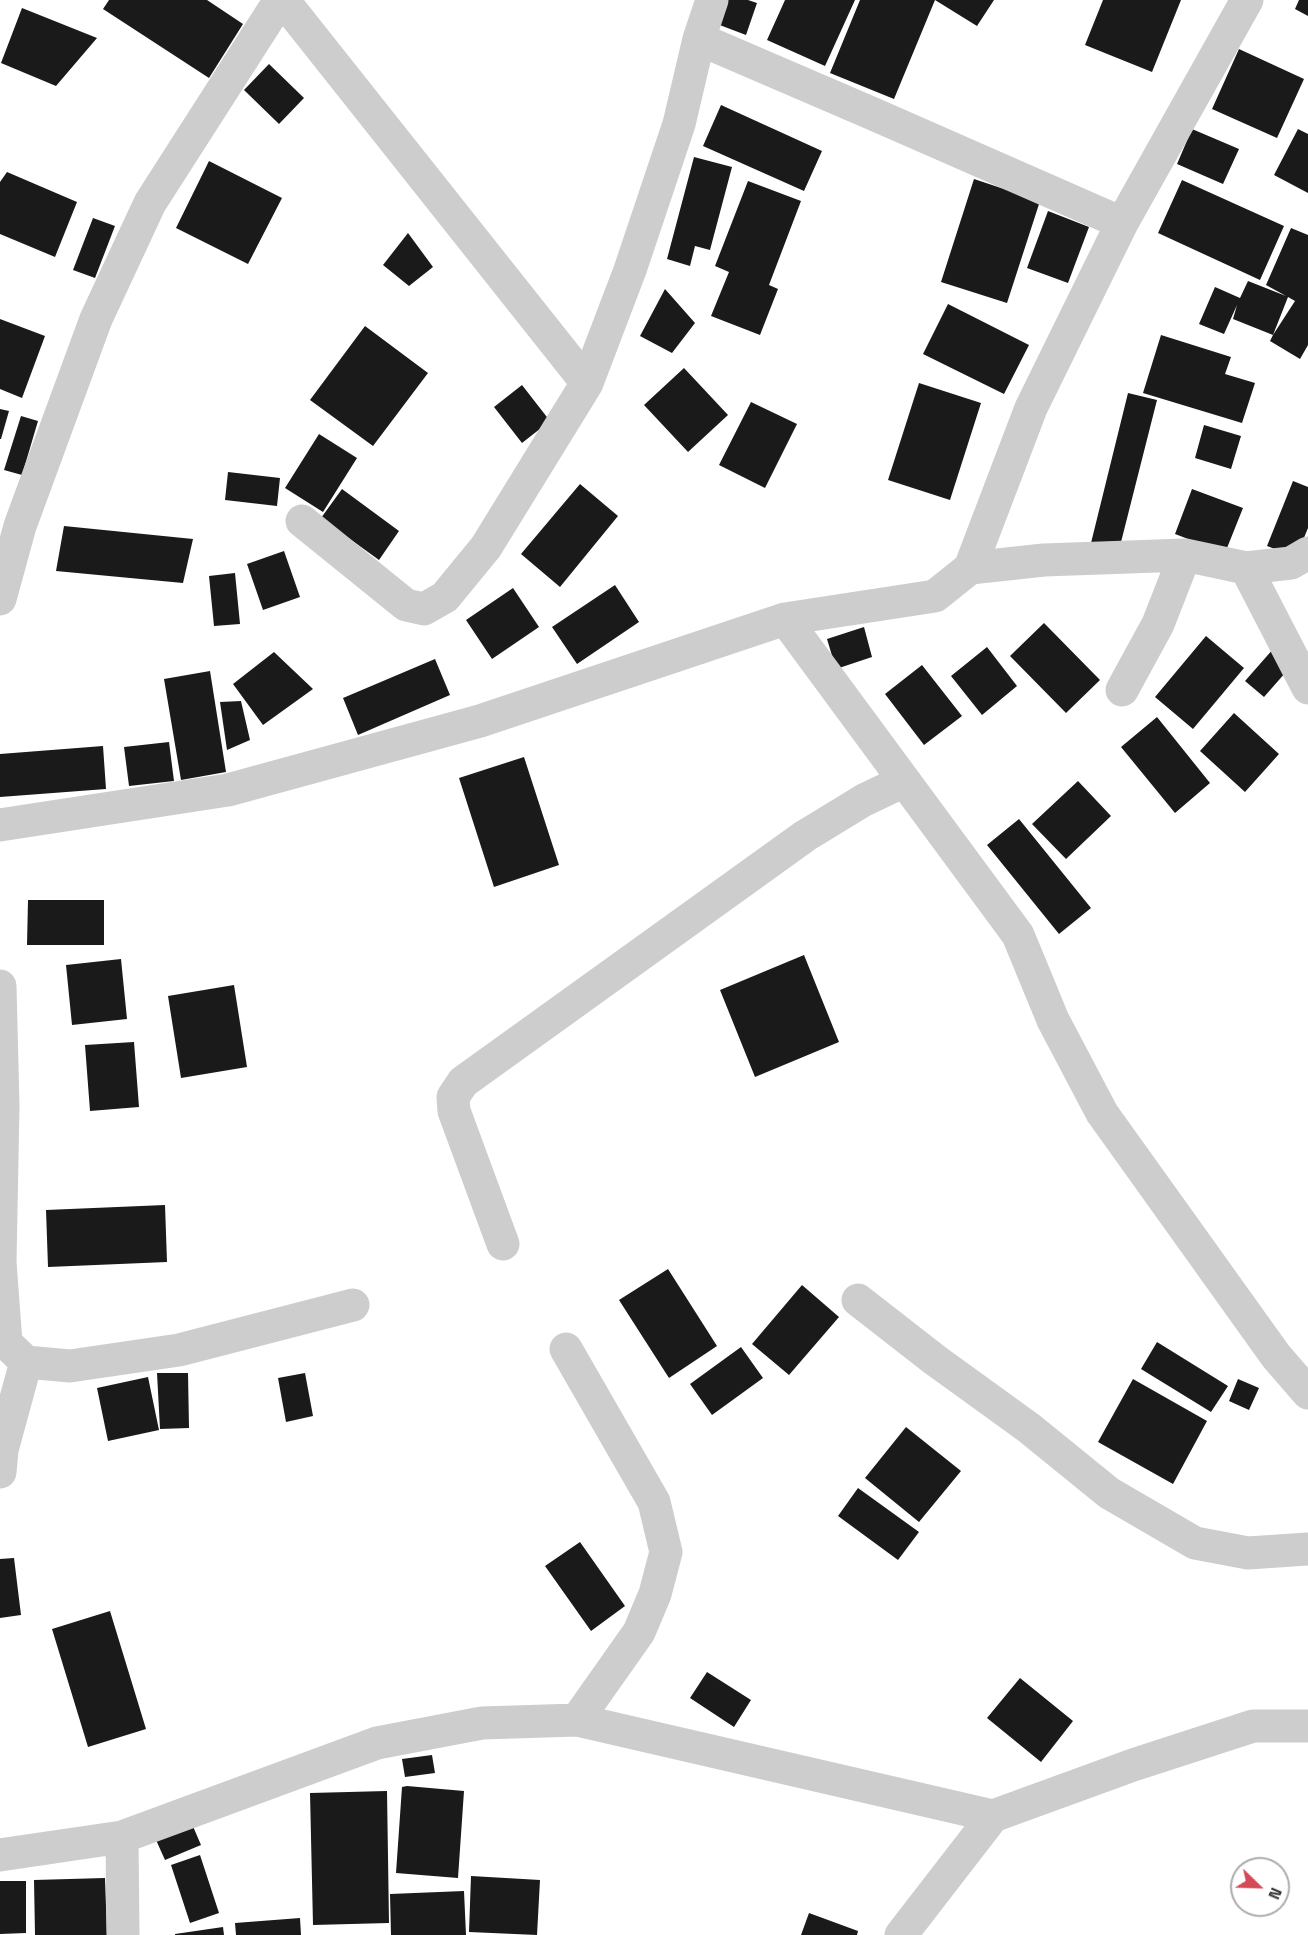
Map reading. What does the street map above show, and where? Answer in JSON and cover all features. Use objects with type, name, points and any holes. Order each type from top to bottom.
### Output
[{"type":"street","points":[[0,599],[20,526],[96,318],[150,203],[281,0],[587,383]]},
{"type":"street","points":[[302,521],[406,605],[424,609],[445,597],[486,547],[587,383],[630,270],[679,124],[699,39],[712,0]]},
{"type":"street","points":[[0,825],[228,790],[480,721],[785,619],[935,596],[970,568],[1031,408],[1122,223],[1247,0]]},
{"type":"street","points":[[699,39],[1122,223]]},
{"type":"street","points":[[970,568],[1044,560],[1185,555],[1246,568],[1291,563],[1308,553]]},
{"type":"street","points":[[1122,690],[1158,624],[1185,555]]},
{"type":"street","points":[[1246,568],[1308,688]]},
{"type":"street","points":[[785,619],[1018,935],[1053,1020],[1102,1113],[1276,1356],[1308,1393]]},
{"type":"street","points":[[503,1244],[454,1111],[453,1097],[463,1082],[805,836],[864,800],[904,781]]},
{"type":"street","points":[[0,986],[3,1106],[0,1262],[6,1343],[26,1362],[70,1366],[179,1350],[353,1305]]},
{"type":"street","points":[[858,1300],[935,1360],[1029,1428],[1109,1493],[1195,1543],[1248,1553],[1308,1549]]},
{"type":"street","points":[[566,1349],[654,1502],[666,1552],[655,1594],[639,1632],[578,1720]]},
{"type":"street","points":[[0,1472],[3,1450],[26,1362]]},
{"type":"street","points":[[0,1855],[122,1837],[376,1743],[482,1723],[578,1720],[993,1816]]},
{"type":"street","points":[[901,1935],[993,1816],[1133,1765],[1253,1726],[1308,1726]]},
{"type":"street","points":[[122,1837],[123,1935]]},
{"type":"building","points":[[109,0],[207,0],[243,24],[209,78],[103,9]]},
{"type":"building","points":[[725,0],[748,0],[757,3],[746,35],[717,24]]},
{"type":"building","points":[[785,0],[855,0],[825,66],[767,40]]},
{"type":"building","points":[[860,0],[935,0],[894,99],[830,73]]},
{"type":"building","points":[[935,0],[994,0],[977,26]]},
{"type":"building","points":[[1103,0],[1181,0],[1152,72],[1085,45]]},
{"type":"building","points":[[1299,0],[1308,0],[1308,16],[1295,9]]},
{"type":"building","points":[[22,8],[97,38],[56,86],[1,63]]},
{"type":"building","points":[[1239,49],[1304,79],[1277,138],[1212,109]]},
{"type":"building","points":[[269,64],[304,98],[279,124],[244,90]]},
{"type":"building","points":[[721,105],[822,151],[804,191],[703,146]]},
{"type":"building","points":[[1192,129],[1239,149],[1223,184],[1177,164]]},
{"type":"building","points":[[1298,129],[1308,134],[1308,193],[1274,175]]},
{"type":"building","points":[[694,157],[732,167],[710,250],[695,246],[690,266],[667,259]]},
{"type":"building","points":[[209,161],[282,198],[248,264],[176,228]]},
{"type":"building","points":[[7,172],[77,202],[55,257],[0,234],[0,182]]},
{"type":"building","points":[[974,179],[1040,201],[1007,303],[941,282]]},
{"type":"building","points":[[1182,180],[1284,226],[1260,280],[1158,233]]},
{"type":"building","points":[[748,181],[801,201],[769,285],[778,289],[760,335],[711,316],[729,272],[715,266]]},
{"type":"building","points":[[1048,211],[1089,227],[1068,283],[1027,268]]},
{"type":"building","points":[[93,218],[115,226],[95,278],[73,270]]},
{"type":"building","points":[[1291,228],[1308,235],[1308,345],[1300,359],[1270,341],[1273,335],[1233,319],[1237,305],[1224,334],[1199,324],[1215,287],[1240,298],[1248,281],[1286,296],[1266,285]],"holes":[[[1288,297],[1295,301],[1273,335]]]},
{"type":"building","points":[[408,233],[433,267],[409,286],[383,265]]},
{"type":"building","points":[[665,289],[695,323],[672,353],[640,336]]},
{"type":"building","points":[[948,304],[1029,345],[1004,394],[923,354]]},
{"type":"building","points":[[0,319],[45,336],[22,398],[0,389]]},
{"type":"building","points":[[365,326],[428,373],[373,446],[310,400]]},
{"type":"building","points":[[1161,335],[1231,357],[1225,374],[1255,383],[1242,423],[1143,393]]},
{"type":"building","points":[[684,368],[728,415],[688,452],[644,405]]},
{"type":"building","points":[[919,383],[981,403],[950,500],[888,480]]},
{"type":"building","points":[[522,385],[550,421],[522,443],[494,407]]},
{"type":"building","points":[[1128,393],[1157,400],[1119,550],[1091,543]]},
{"type":"building","points":[[751,402],[797,424],[765,488],[719,465]]},
{"type":"building","points":[[0,409],[9,411],[1,439],[0,439]]},
{"type":"building","points":[[21,416],[38,421],[22,475],[4,470]]},
{"type":"building","points":[[1204,425],[1241,436],[1231,469],[1195,458]]},
{"type":"building","points":[[319,434],[357,458],[323,512],[285,488]]},
{"type":"building","points":[[228,472],[280,478],[277,506],[225,500]]},
{"type":"building","points":[[1293,481],[1308,487],[1308,528],[1296,557],[1267,546]]},
{"type":"building","points":[[580,484],[618,516],[560,587],[521,554]]},
{"type":"building","points":[[342,489],[399,531],[379,560],[321,518]]},
{"type":"building","points":[[1192,489],[1243,508],[1225,553],[1175,534]]},
{"type":"building","points":[[64,526],[193,539],[183,583],[56,571]]},
{"type":"building","points":[[284,551],[300,597],[263,610],[247,564]]},
{"type":"building","points":[[235,573],[240,624],[214,626],[209,576]]},
{"type":"building","points":[[615,585],[639,622],[577,664],[552,627]]},
{"type":"building","points":[[513,588],[539,627],[492,659],[466,620]]},
{"type":"building","points":[[1044,623],[1100,680],[1066,713],[1010,656]]},
{"type":"building","points":[[864,627],[872,657],[836,669],[827,639]]},
{"type":"building","points":[[1206,636],[1244,668],[1193,729],[1155,697]]},
{"type":"building","points":[[987,647],[1017,686],[982,715],[951,676]]},
{"type":"building","points":[[1274,648],[1293,664],[1264,697],[1245,681]]},
{"type":"building","points":[[274,652],[313,689],[263,725],[233,684]]},
{"type":"building","points":[[435,659],[450,695],[358,735],[343,698]]},
{"type":"building","points":[[922,665],[962,716],[924,745],[885,694]]},
{"type":"building","points":[[210,671],[226,772],[181,780],[164,679]]},
{"type":"building","points":[[241,701],[250,740],[227,750],[220,702]]},
{"type":"building","points":[[1234,713],[1279,754],[1245,792],[1200,751]]},
{"type":"building","points":[[1157,717],[1210,783],[1175,813],[1121,747]]},
{"type":"building","points":[[169,742],[174,781],[129,786],[124,747]]},
{"type":"building","points":[[103,746],[106,789],[0,797],[0,754]]},
{"type":"building","points":[[524,757],[559,865],[494,887],[459,778]]},
{"type":"building","points":[[1078,781],[1111,816],[1066,859],[1032,824]]},
{"type":"building","points":[[1019,819],[1091,908],[1059,934],[987,845]]},
{"type":"building","points":[[28,900],[104,900],[104,945],[27,945]]},
{"type":"building","points":[[804,955],[839,1042],[755,1077],[720,990]]},
{"type":"building","points":[[121,959],[127,1019],[72,1025],[66,965]]},
{"type":"building","points":[[234,985],[247,1067],[181,1078],[168,996]]},
{"type":"building","points":[[134,1042],[139,1107],[90,1111],[85,1045]]},
{"type":"building","points":[[165,1205],[167,1262],[48,1267],[46,1210]]},
{"type":"building","points":[[668,1269],[717,1346],[669,1378],[619,1300]]},
{"type":"building","points":[[802,1285],[839,1317],[789,1375],[752,1344]]},
{"type":"building","points":[[1157,1342],[1228,1386],[1211,1412],[1141,1369]]},
{"type":"building","points":[[741,1347],[763,1378],[712,1415],[690,1384]]},
{"type":"building","points":[[157,1373],[188,1373],[189,1428],[160,1429]]},
{"type":"building","points":[[305,1373],[313,1416],[286,1422],[278,1378]]},
{"type":"building","points":[[148,1377],[159,1430],[108,1441],[97,1388]]},
{"type":"building","points":[[1133,1379],[1207,1421],[1173,1484],[1098,1442]]},
{"type":"building","points":[[1238,1379],[1259,1388],[1249,1410],[1229,1401]]},
{"type":"building","points":[[906,1427],[961,1471],[919,1522],[865,1478]]},
{"type":"building","points":[[858,1488],[919,1532],[898,1560],[838,1516]]},
{"type":"building","points":[[580,1542],[625,1606],[591,1631],[545,1566]]},
{"type":"building","points":[[14,1558],[21,1615],[0,1618],[0,1559]]},
{"type":"building","points":[[110,1611],[146,1729],[88,1747],[52,1629]]},
{"type":"building","points":[[707,1672],[751,1700],[734,1727],[690,1698]]},
{"type":"building","points":[[1020,1678],[1073,1721],[1041,1762],[987,1718]]},
{"type":"building","points":[[432,1755],[435,1773],[405,1777],[402,1759]]},
{"type":"building","points":[[402,1787],[464,1791],[458,1878],[396,1873]]},
{"type":"building","points":[[387,1791],[389,1923],[313,1925],[310,1793]]},
{"type":"building","points":[[192,1824],[201,1845],[165,1860],[156,1840]]},
{"type":"building","points":[[200,1855],[219,1913],[190,1923],[171,1865]]},
{"type":"building","points":[[471,1876],[540,1880],[537,1935],[469,1932]]},
{"type":"building","points":[[105,1878],[107,1935],[35,1935],[34,1880]]},
{"type":"building","points":[[0,1881],[26,1881],[26,1933],[0,1934]]},
{"type":"building","points":[[464,1891],[466,1935],[391,1935],[390,1894]]},
{"type":"building","points":[[809,1913],[858,1931],[857,1935],[801,1935]]},
{"type":"building","points":[[300,1918],[301,1935],[236,1935],[235,1923]]},
{"type":"building","points":[[223,1927],[224,1935],[175,1935],[175,1934]]}]
